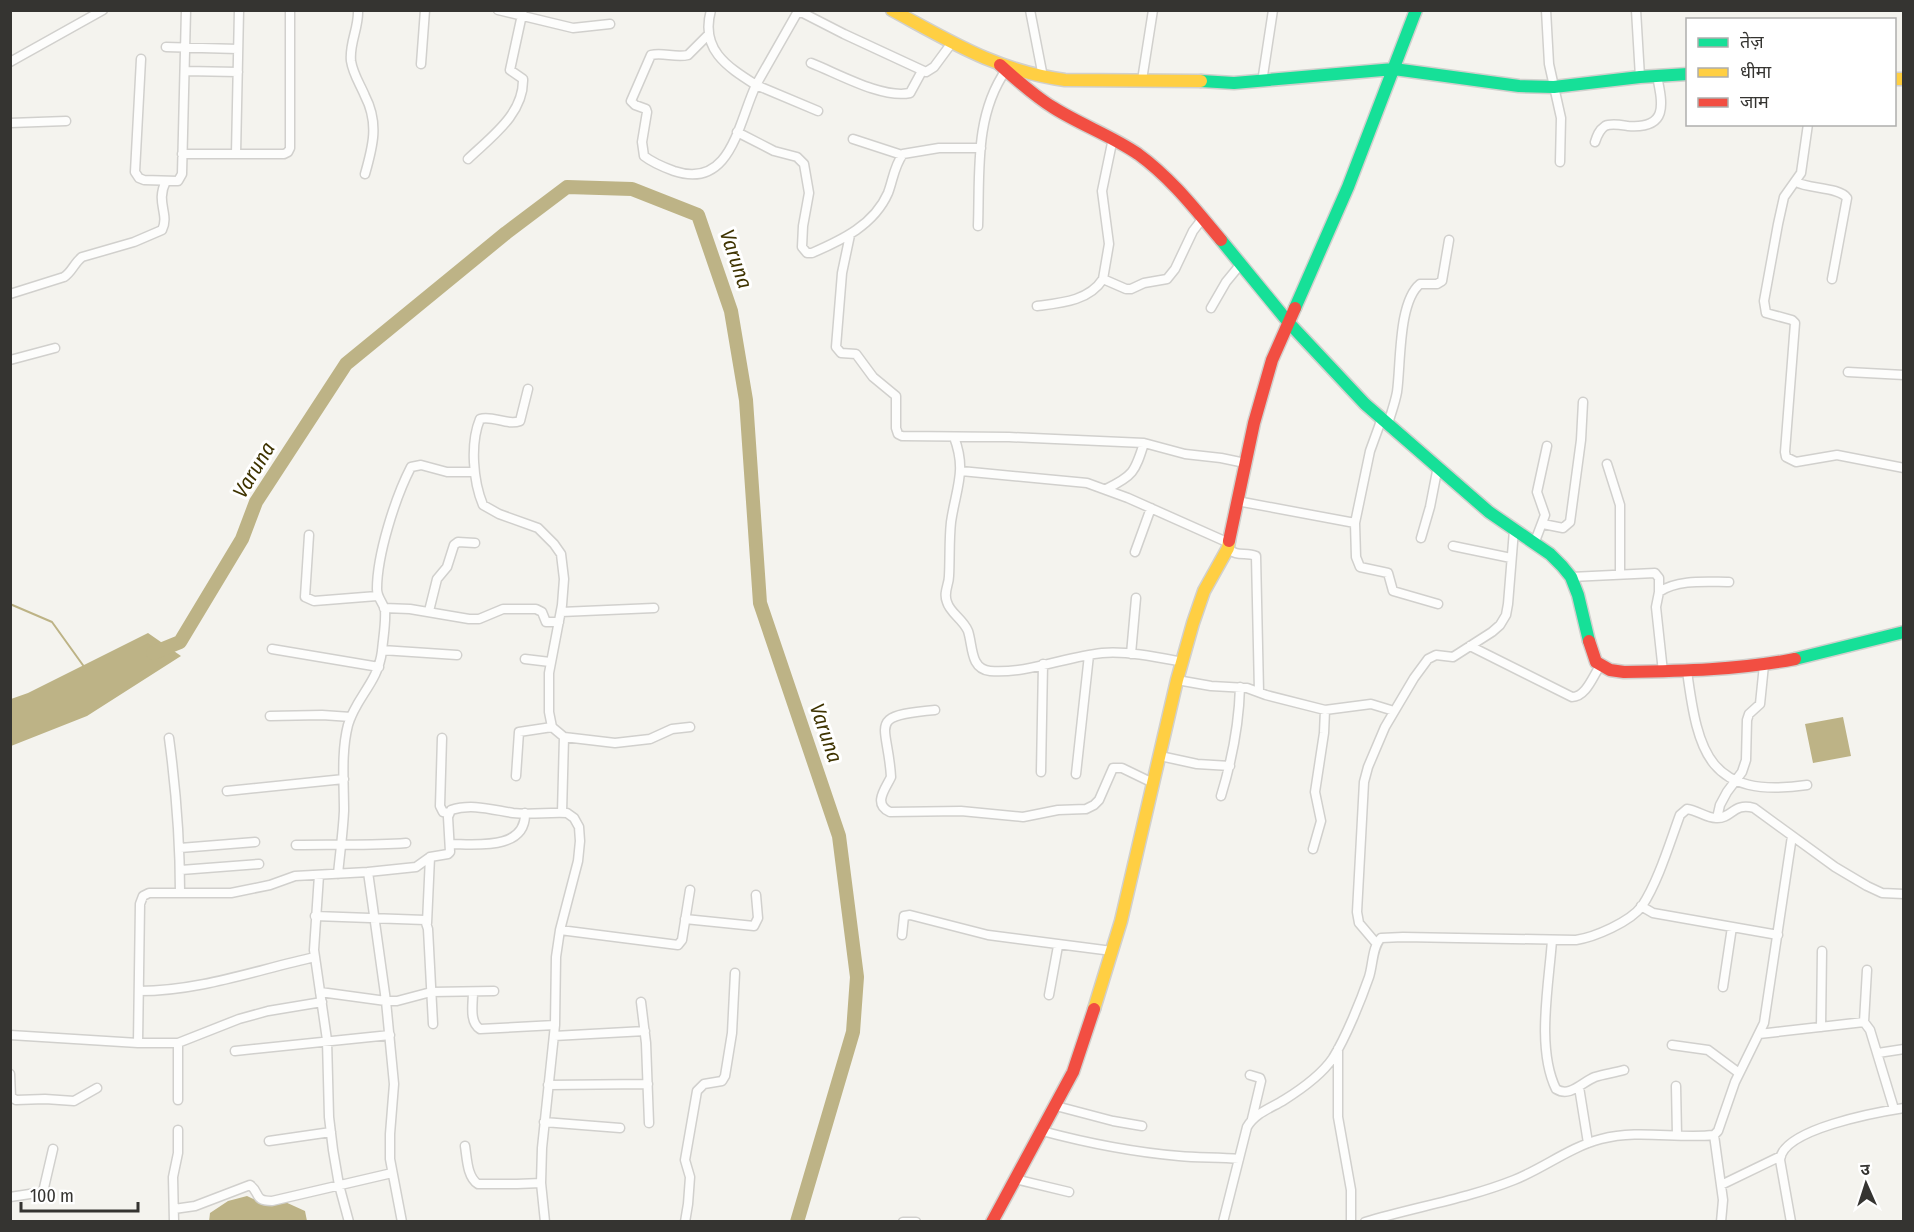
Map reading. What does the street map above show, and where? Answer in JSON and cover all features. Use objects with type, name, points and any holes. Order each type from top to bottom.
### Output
[{"type":"street","points":[[10,62],[102,10]]},
{"type":"street","points":[[141,59],[135,172],[139,178],[144,180],[180,180],[186,10]]},
{"type":"street","points":[[236,154],[239,10]]},
{"type":"street","points":[[182,154],[288,153],[290,148],[290,10]]},
{"type":"street","points":[[358,10],[358,22],[351,41],[351,62],[354,74],[369,103],[374,128],[374,142],[365,174]]},
{"type":"street","points":[[421,64],[425,10]]},
{"type":"street","points":[[498,10],[573,28],[610,24]]},
{"type":"street","points":[[711,10],[708,35],[711,46],[725,64],[756,85],[818,111]]},
{"type":"street","points":[[892,10],[951,44],[1003,68],[1043,77],[1087,81],[1262,82],[1394,69],[1519,86],[1554,87],[1686,74]]},
{"type":"street","points":[[1030,10],[1043,77]]},
{"type":"street","points":[[1142,80],[1153,10]]},
{"type":"street","points":[[1262,82],[1273,10]]},
{"type":"street","points":[[992,1221],[1074,1072],[1112,951],[1198,607],[1228,545],[1245,463],[1272,360],[1348,187],[1416,10]]},
{"type":"street","points":[[1546,10],[1548,47],[1561,118],[1560,162]]},
{"type":"street","points":[[1636,10],[1640,77]]},
{"type":"street","points":[[708,35],[688,55],[670,57],[651,55],[631,101],[646,109],[647,112],[642,150],[644,156],[651,162],[685,175],[697,176],[710,171],[721,162],[729,150],[756,85],[795,16],[800,12],[922,71],[931,71],[951,44]]},
{"type":"street","points":[[468,159],[502,127],[516,108],[523,79],[510,70],[510,66],[517,45],[522,14]]},
{"type":"street","points":[[166,47],[238,49]]},
{"type":"street","points":[[811,63],[875,89],[896,94],[910,93],[922,71]]},
{"type":"street","points":[[1003,68],[1054,108],[1113,138],[1139,154],[1162,173],[1338,378],[1473,499],[1550,554],[1571,577],[1578,596],[1591,651],[1600,666],[1624,672],[1663,672],[1764,665],[1904,632]]},
{"type":"street","points":[[978,226],[981,148],[986,111],[1003,68]]},
{"type":"street","points":[[185,71],[238,72]]},
{"type":"street","points":[[1595,142],[1603,127],[1609,125],[1638,127],[1655,121],[1661,110],[1662,101],[1657,76]]},
{"type":"street","points":[[10,123],[66,121]]},
{"type":"street","points":[[1808,126],[1801,173],[1784,197],[1764,306],[1766,314],[1792,320],[1795,323],[1786,457],[1796,462],[1837,455],[1904,468]]},
{"type":"street","points":[[737,132],[774,151],[797,157],[804,164],[809,193],[802,226],[803,251],[812,253],[850,235],[868,221],[888,193],[896,166],[902,155],[911,151],[981,148]]},
{"type":"street","points":[[1037,306],[1062,303],[1090,293],[1104,279],[1109,244],[1102,191],[1113,138]]},
{"type":"street","points":[[854,139],[902,155]]},
{"type":"street","points":[[10,294],[64,277],[82,257],[134,242],[162,230],[164,216],[160,197],[166,181]]},
{"type":"street","points":[[1796,182],[1807,187],[1842,193],[1847,198],[1832,279]]},
{"type":"street","points":[[1104,279],[1131,289],[1144,283],[1167,279],[1175,269],[1193,231],[1203,218]]},
{"type":"street","points":[[850,235],[842,273],[837,350],[841,353],[856,354],[873,377],[896,396],[898,434],[1144,443],[1170,450],[1245,463]]},
{"type":"street","points":[[1438,604],[1393,591],[1388,573],[1360,567],[1356,557],[1355,523],[1370,451],[1396,393],[1404,319],[1410,296],[1420,284],[1437,284],[1442,281],[1449,240]]},
{"type":"street","points":[[1211,308],[1226,282],[1240,265]]},
{"type":"street","points":[[10,360],[55,348]]},
{"type":"street","points":[[1848,372],[1904,375]]},
{"type":"street","points":[[528,389],[520,421],[514,423],[480,419],[474,455],[474,472],[483,505],[499,514],[538,528],[557,549],[563,566],[561,612],[550,662],[549,712],[552,727],[564,737],[615,742],[650,739],[672,729],[690,727]]},
{"type":"street","points":[[1543,524],[1563,528],[1570,522],[1581,440],[1582,402]]},
{"type":"street","points":[[954,437],[960,456],[961,471],[951,523],[950,578],[945,591],[946,602],[963,621],[979,668],[997,671],[1102,653],[1131,654],[1183,662]]},
{"type":"street","points":[[1106,489],[1131,475],[1144,443]]},
{"type":"street","points":[[1534,544],[1543,524],[1544,509],[1538,497],[1538,486],[1547,446]]},
{"type":"street","points":[[1607,464],[1620,506],[1620,574]]},
{"type":"street","points":[[338,874],[342,844],[346,740],[351,717],[379,667],[382,650],[384,608],[378,596],[382,549],[411,467],[421,465],[447,472],[474,472]]},
{"type":"street","points":[[1420,538],[1430,507],[1438,466]]},
{"type":"street","points":[[961,471],[1079,481],[1150,507],[1228,545],[1235,554],[1256,556],[1259,692]]},
{"type":"street","points":[[1237,501],[1355,523]]},
{"type":"street","points":[[1135,552],[1150,507]]},
{"type":"street","points":[[1376,943],[1359,923],[1357,912],[1362,801],[1368,767],[1385,727],[1428,659],[1436,655],[1453,657],[1500,625],[1506,615],[1514,530]]},
{"type":"street","points":[[309,535],[305,597],[314,601],[378,596]]},
{"type":"street","points":[[429,611],[437,579],[447,567],[454,545],[458,542],[476,543]]},
{"type":"street","points":[[1454,546],[1511,558]]},
{"type":"street","points":[[1571,577],[1655,573],[1659,578],[1656,607],[1663,672]]},
{"type":"street","points":[[1659,592],[1665,588],[1687,583],[1729,582]]},
{"type":"street","points":[[1131,654],[1136,598]]},
{"type":"street","points":[[384,608],[429,611],[469,619],[479,619],[503,609],[536,609],[542,612],[546,622],[559,622]]},
{"type":"street","points":[[561,612],[654,608]]},
{"type":"street","points":[[1470,646],[1572,697],[1582,694],[1600,666]]},
{"type":"street","points":[[272,649],[379,667]]},
{"type":"street","points":[[382,650],[457,655]]},
{"type":"street","points":[[1077,774],[1089,655]]},
{"type":"street","points":[[525,660],[550,662]]},
{"type":"street","points":[[1041,772],[1043,664]]},
{"type":"street","points":[[1717,818],[1720,805],[1742,772],[1746,760],[1747,720],[1749,714],[1760,704],[1764,665]]},
{"type":"street","points":[[1687,671],[1701,745],[1719,771],[1735,782],[1783,788],[1807,785]]},
{"type":"street","points":[[1178,680],[1211,686],[1240,687],[1326,710],[1371,704],[1394,711]]},
{"type":"street","points":[[1221,796],[1230,766],[1237,728],[1240,687]]},
{"type":"street","points":[[935,710],[904,713],[892,717],[884,728],[891,777],[882,791],[882,804],[884,809],[890,812],[978,812],[1023,817],[1051,811],[1086,809],[1094,805],[1104,790],[1113,768],[1122,768],[1153,783]]},
{"type":"street","points":[[1313,849],[1321,821],[1315,792],[1326,710]]},
{"type":"street","points":[[270,716],[351,717]]},
{"type":"street","points":[[516,776],[519,732],[552,727]]},
{"type":"street","points":[[562,813],[564,737]]},
{"type":"street","points":[[169,738],[180,848],[180,892]]},
{"type":"street","points":[[442,738],[440,806],[443,812],[448,813]]},
{"type":"street","points":[[1160,756],[1197,764],[1230,766]]},
{"type":"street","points":[[227,791],[344,779]]},
{"type":"street","points":[[1251,1120],[1286,1099],[1332,1058],[1368,978],[1376,943],[1381,938],[1552,940],[1590,938],[1627,918],[1641,906],[1658,872],[1682,812],[1691,809],[1717,818],[1724,817],[1735,808],[1745,805],[1754,808],[1835,867],[1867,886],[1882,893],[1904,894]]},
{"type":"street","points":[[448,813],[456,808],[484,807],[525,813],[562,813],[574,818],[579,827],[580,841],[574,878],[560,930],[554,981],[555,1025],[544,1122],[542,1183],[545,1221]]},
{"type":"street","points":[[138,1043],[141,899],[149,893],[231,893],[270,885],[295,876],[416,867],[430,857],[448,854],[450,844],[448,813]]},
{"type":"street","points":[[450,844],[504,842],[521,831],[524,826],[525,813]]},
{"type":"street","points":[[1365,1221],[1487,1190],[1518,1179],[1588,1143],[1619,1135],[1645,1133],[1714,1135],[1718,1131],[1739,1073],[1759,1034],[1767,1011],[1792,836]]},
{"type":"street","points":[[180,848],[255,842]]},
{"type":"street","points":[[296,845],[371,846],[406,843]]},
{"type":"street","points":[[430,857],[428,923],[433,1024]]},
{"type":"street","points":[[181,870],[259,864]]},
{"type":"street","points":[[368,872],[387,1001],[394,1084],[390,1134],[392,1173],[402,1221]]},
{"type":"street","points":[[319,875],[315,916],[315,957],[327,1040],[331,1132],[339,1185],[349,1221]]},
{"type":"street","points":[[560,930],[675,945],[681,943],[682,940],[690,890]]},
{"type":"street","points":[[685,919],[754,926],[758,918],[756,895]]},
{"type":"street","points":[[1641,906],[1653,913],[1778,935]]},
{"type":"street","points":[[902,935],[903,919],[906,915],[910,915],[988,935],[1112,951]]},
{"type":"street","points":[[315,916],[420,919],[428,923]]},
{"type":"street","points":[[1723,987],[1732,927]]},
{"type":"street","points":[[1552,940],[1545,1029],[1548,1063],[1556,1089],[1564,1092],[1580,1087],[1594,1078],[1624,1070]]},
{"type":"street","points":[[1048,995],[1058,945]]},
{"type":"street","points":[[1821,1027],[1822,951]]},
{"type":"street","points":[[139,991],[166,991],[218,982],[315,957]]},
{"type":"street","points":[[1791,1221],[1781,1156],[1784,1148],[1811,1132],[1837,1122],[1899,1109],[1870,1030],[1864,1022],[1867,970]]},
{"type":"street","points":[[685,1221],[690,1177],[685,1160],[697,1091],[704,1084],[722,1081],[725,1076],[732,1033],[735,973]]},
{"type":"street","points":[[320,992],[397,1001],[431,992],[494,991]]},
{"type":"street","points":[[473,992],[473,1021],[480,1029],[555,1025]]},
{"type":"street","points":[[10,1035],[138,1043],[178,1043],[239,1019],[268,1011],[322,1002]]},
{"type":"street","points":[[641,1002],[645,1031],[649,1123]]},
{"type":"street","points":[[1759,1034],[1864,1022]]},
{"type":"street","points":[[554,1036],[645,1031]]},
{"type":"street","points":[[235,1051],[390,1035]]},
{"type":"street","points":[[178,1043],[178,1100]]},
{"type":"street","points":[[1672,1045],[1708,1050],[1739,1073]]},
{"type":"street","points":[[1338,1047],[1338,1117],[1351,1191],[1351,1221]]},
{"type":"street","points":[[1878,1053],[1904,1049]]},
{"type":"street","points":[[10,1074],[11,1097],[16,1100],[74,1101],[97,1088]]},
{"type":"street","points":[[1223,1221],[1247,1127],[1262,1081],[1250,1075]]},
{"type":"street","points":[[548,1085],[648,1084]]},
{"type":"street","points":[[1676,1086],[1677,1135]]},
{"type":"street","points":[[1580,1087],[1588,1143]]},
{"type":"street","points":[[1056,1106],[1106,1120],[1142,1126]]},
{"type":"street","points":[[544,1122],[620,1128]]},
{"type":"street","points":[[174,1221],[173,1177],[178,1153],[178,1130]]},
{"type":"street","points":[[1042,1131],[1118,1148],[1239,1160]]},
{"type":"street","points":[[269,1141],[331,1132]]},
{"type":"street","points":[[1714,1135],[1721,1185],[1723,1212],[1721,1221]]},
{"type":"street","points":[[465,1146],[470,1175],[478,1184],[542,1183]]},
{"type":"street","points":[[10,1197],[44,1192],[53,1149]]},
{"type":"street","points":[[1721,1185],[1781,1156]]},
{"type":"street","points":[[174,1209],[195,1206],[250,1185],[255,1189],[257,1197],[266,1201],[392,1173]]},
{"type":"street","points":[[1015,1179],[1069,1192]]},
{"type":"street","points":[[903,1221],[916,1221]]},
{"type":"shaded area","points":[[148,633],[181,656],[87,716],[11,746],[11,699],[28,693]]},
{"type":"shaded area","points":[[1843,717],[1851,756],[1813,763],[1805,724]]},
{"type":"shaded area","points":[[247,1196],[262,1203],[283,1201],[305,1211],[307,1221],[209,1222],[210,1213],[228,1201]]},
{"type":"waterway","name":"Varuna","points":[[153,653],[180,642],[242,539],[256,502],[346,364],[506,233],[567,187],[632,189],[698,215],[731,311],[746,400],[760,603],[839,836],[857,977],[853,1032],[797,1222]]},
{"type":"waterway","points":[[10,604],[52,622],[85,668]]},
{"type":"traffic: fast","points":[[1295,308],[1348,187],[1416,10]]},
{"type":"traffic: fast","points":[[1201,81],[1234,83],[1394,69],[1519,86],[1554,87],[1686,74]]},
{"type":"traffic: fast","points":[[1221,240],[1289,323],[1365,404],[1489,512],[1550,554],[1562,566],[1571,577],[1578,595],[1589,641]]},
{"type":"traffic: fast","points":[[1795,659],[1904,632]]},
{"type":"traffic: slow","points":[[892,10],[975,54],[1040,76],[1065,80],[1201,81]]},
{"type":"traffic: slow","points":[[1896,79],[1904,79]]},
{"type":"traffic: slow","points":[[1094,1009],[1121,921],[1177,680],[1193,623],[1204,591],[1228,548],[1229,541]]},
{"type":"traffic: jam","points":[[1000,65],[1047,103],[1128,148],[1150,163],[1182,194],[1221,240]]},
{"type":"traffic: jam","points":[[1229,541],[1254,423],[1272,360],[1295,308]]},
{"type":"traffic: jam","points":[[1589,641],[1596,662],[1610,670],[1624,672],[1731,668],[1795,659]]},
{"type":"traffic: jam","points":[[992,1222],[1073,1072],[1094,1009]]}]
